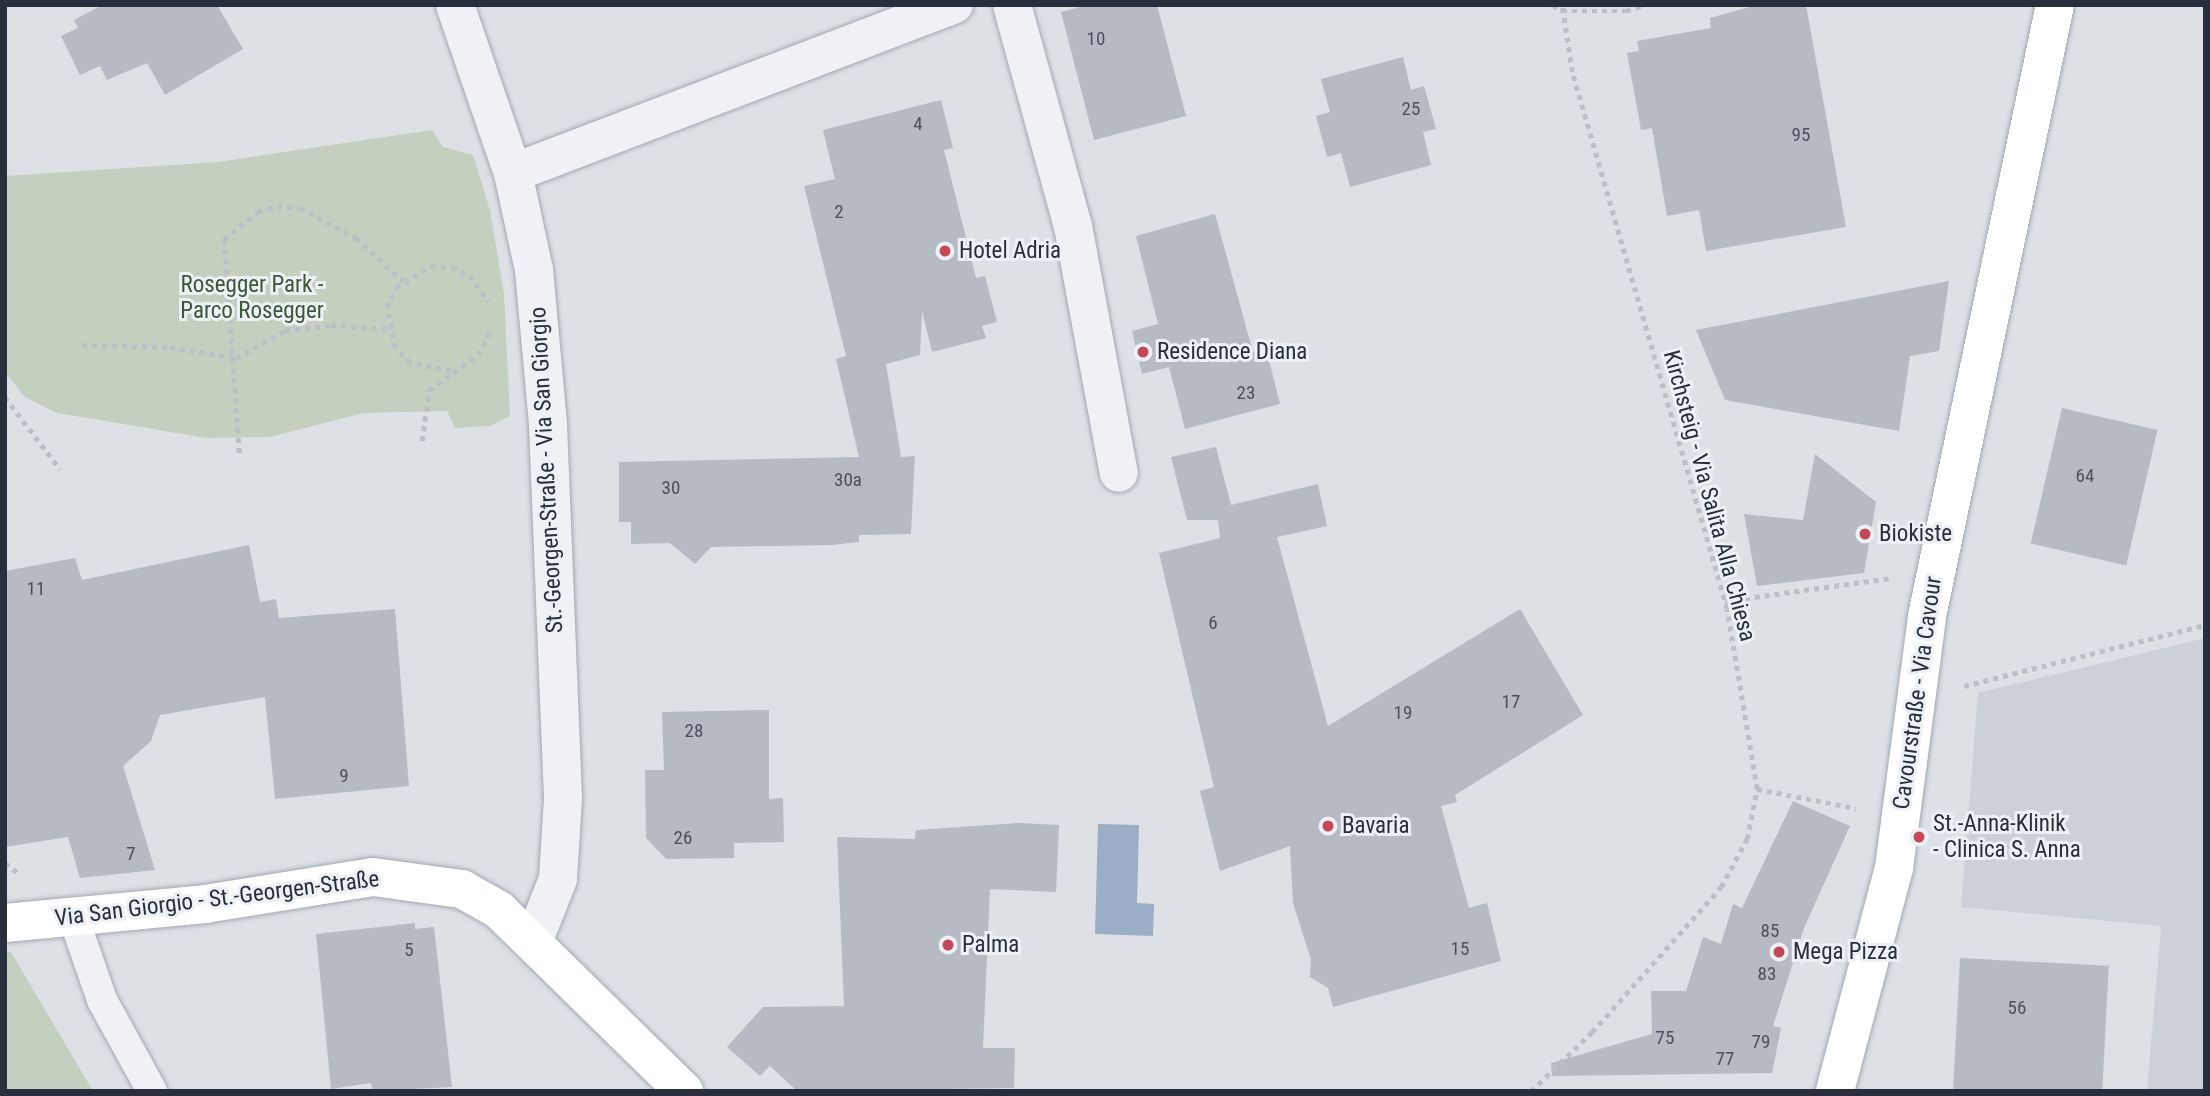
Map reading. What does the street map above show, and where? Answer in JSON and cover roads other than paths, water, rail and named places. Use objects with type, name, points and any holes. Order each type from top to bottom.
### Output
[{"type":"street","name":"St.-Georgen-Straße - Via San Giorgio","points":[[454,5],[513,173],[534,270],[548,425],[563,799],[558,879],[533,942]]},
{"type":"street","points":[[513,173],[891,17],[954,5]]},
{"type":"street","points":[[1012,5],[1073,226],[1118,473]]},
{"type":"street","name":"Cavourstraße - Via Cavour","points":[[1835,1091],[1894,868],[1936,572],[2055,5]]},
{"type":"street","name":"Via San Giorgio - St.-Georgen-Straße","points":[[5,923],[74,919],[373,877],[415,879],[462,889],[499,910],[684,1091]]},
{"type":"lane","points":[[74,919],[102,1000],[152,1091]]},
{"type":"water","points":[[1098,824],[1139,825],[1137,903],[1154,904],[1153,936],[1095,934]]},
{"type":"place","name":"Hotel Adria","points":[[945,251]]},
{"type":"place","name":"Residence Diana","points":[[1143,352]]},
{"type":"place","name":"Biokiste","points":[[1865,534]]},
{"type":"place","name":"Bavaria","points":[[1328,826]]},
{"type":"place","name":"St.-Anna-Klinik - Clinica S. Anna","points":[[1919,837]]},
{"type":"place","name":"Palma","points":[[948,945]]},
{"type":"place","name":"Mega Pizza","points":[[1779,952]]},
{"type":"park label","name":"Rosegger Park - Parco Rosegger","points":[[252,298]]}]
